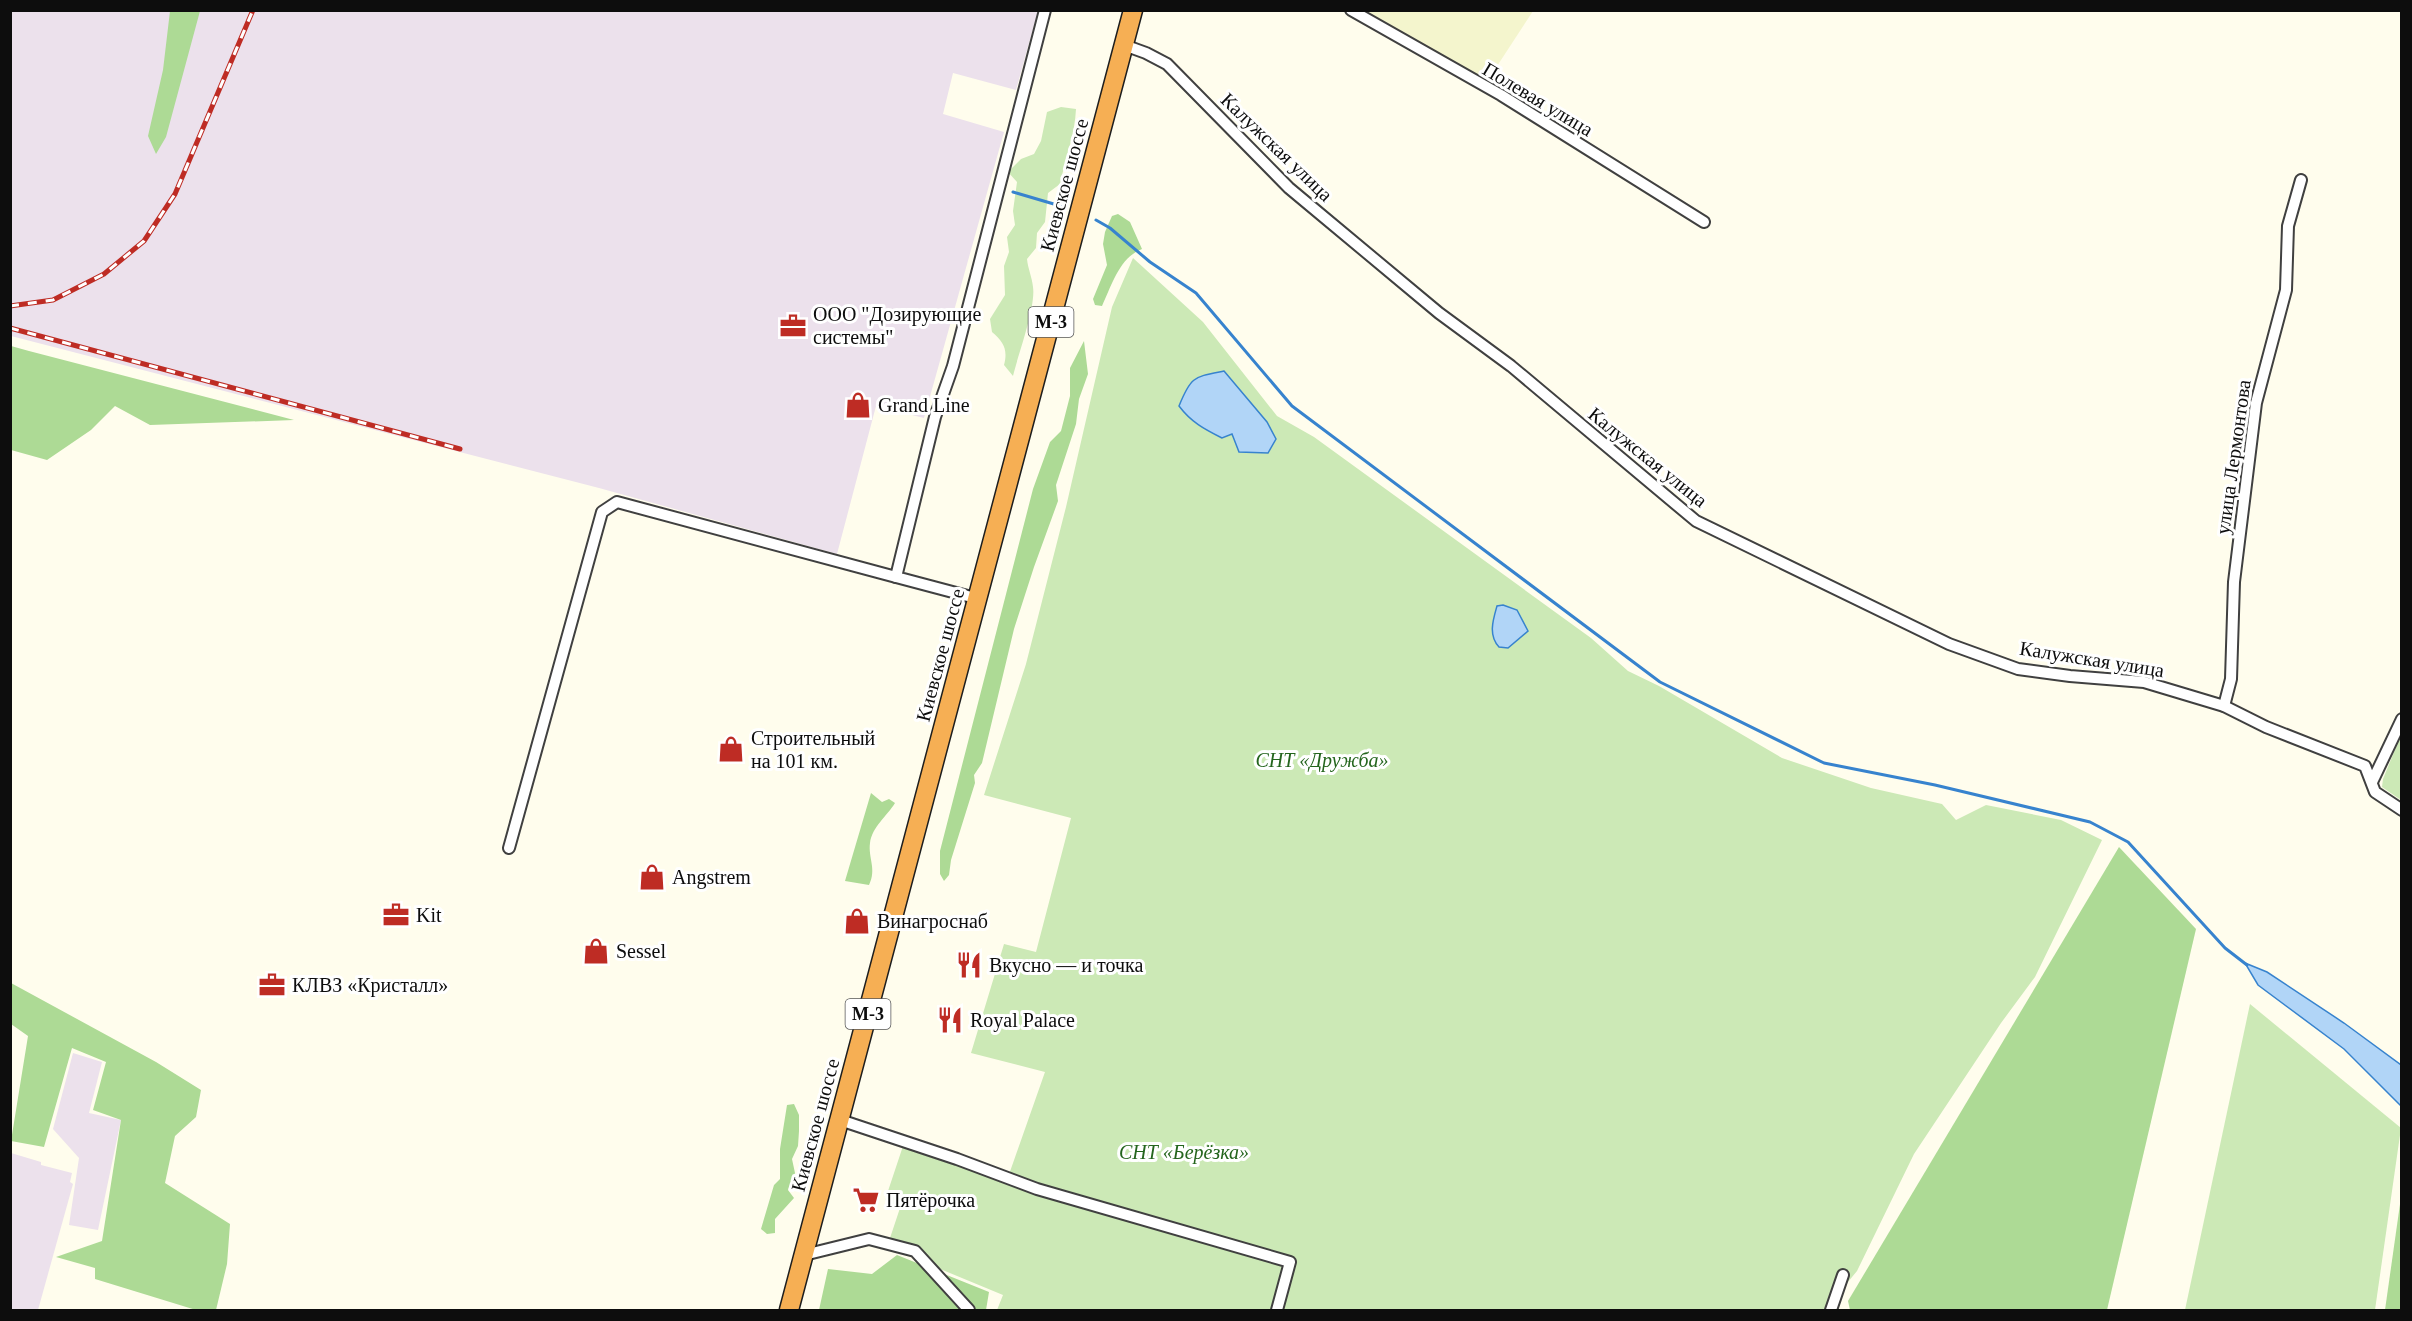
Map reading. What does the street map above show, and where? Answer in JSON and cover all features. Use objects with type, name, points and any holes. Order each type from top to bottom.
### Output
[{"type":"highway","name":"Киевское шоссе","points":[[789,1311],[1133,10]]},
{"type":"street","points":[[896,578],[934,417],[953,366],[1045,10]]},
{"type":"street","name":"Полевая улица","points":[[1351,10],[1501,95],[1704,222]]},
{"type":"street","name":"Калужская улица","points":[[1124,45],[1167,64],[1289,188],[1439,313],[1511,366],[1696,521],[1949,644],[2018,669],[2070,676],[2144,681],[2224,706],[2266,727],[2365,766],[2375,792],[2402,810]]},
{"type":"street","name":"улица Лермонтова","points":[[2224,706],[2231,679],[2234,582],[2256,403],[2286,290],[2289,226],[2301,180]]},
{"type":"street","points":[[509,848],[602,512],[617,502],[979,599]]},
{"type":"street","points":[[2372,782],[2402,719]]},
{"type":"street","points":[[840,1119],[957,1159],[1037,1190],[1290,1262],[1277,1311]]},
{"type":"street","points":[[804,1255],[869,1239],[915,1251],[969,1311]]},
{"type":"street","points":[[1831,1311],[1843,1275]]},
{"type":"shaded area","points":[[10,11],[1038,11],[1016,90],[953,73],[943,114],[1004,132],[924,418],[876,406],[837,554],[599,488],[11,336]]},
{"type":"shaded area","points":[[73,1053],[102,1062],[89,1113],[121,1120],[98,1230],[69,1225],[79,1158],[53,1129]]},
{"type":"shaded area","points":[[11,1153],[41,1162],[41,1165],[72,1173],[70,1182],[73,1184],[38,1310],[11,1310]]},
{"type":"green space","points":[[170,11],[200,11],[166,137],[156,154],[148,136],[163,70]]},
{"type":"green space","points":[[1365,11],[1533,11],[1486,83]]},
{"type":"green space","points":[[1061,107],[1076,109],[1074,128],[1060,184],[1048,193],[1045,222],[1037,233],[1036,248],[1027,259],[1032,283],[1032,306],[1013,376],[1004,365],[1006,355],[1004,347],[992,332],[990,319],[1005,295],[1004,266],[1009,252],[1007,237],[1015,225],[1013,211],[1017,182],[1008,172],[1021,159],[1034,154],[1041,141],[1047,112]]},
{"type":"green space","points":[[1118,214],[1130,222],[1142,249],[1134,253],[1122,265],[1102,306],[1095,305],[1093,299],[1107,265],[1103,244],[1105,232],[1112,216]]},
{"type":"green space","name":"СНТ «Дружба»","points":[[1133,258],[1203,322],[1277,416],[1314,437],[1591,638],[1628,671],[1659,686],[1782,758],[1871,788],[1942,804],[1956,820],[1986,805],[2061,820],[2102,840],[2035,977],[2001,1023],[1914,1154],[1857,1271],[1829,1305],[1836,1310],[997,1310],[1003,1295],[887,1247],[900,1208],[885,1200],[903,1146],[1006,1183],[1045,1072],[971,1053],[1004,944],[1036,952],[1071,818],[984,795],[1026,664],[1066,507],[1112,307]]},
{"type":"green space","points":[[1084,341],[1088,374],[1079,399],[1076,424],[1056,485],[1058,501],[1014,629],[982,763],[974,775],[975,783],[951,860],[949,875],[944,881],[940,874],[940,851],[1033,489],[1050,442],[1061,431],[1070,396],[1070,368]]},
{"type":"green space","points":[[11,346],[294,420],[150,425],[115,406],[91,430],[47,460],[11,450]]},
{"type":"green space","points":[[2401,735],[2401,800],[2382,787],[2383,779]]},
{"type":"green space","points":[[871,793],[882,802],[889,799],[895,803],[871,837],[872,874],[869,885],[845,881]]},
{"type":"green space","points":[[2119,847],[2196,929],[2107,1310],[1850,1310],[1848,1301]]},
{"type":"green space","points":[[11,983],[156,1062],[201,1090],[196,1117],[175,1136],[165,1183],[230,1224],[227,1264],[216,1310],[196,1310],[95,1279],[95,1268],[56,1257],[102,1241],[121,1120],[93,1110],[106,1062],[72,1048],[44,1147],[11,1141],[28,1036],[11,1024]]},
{"type":"green space","points":[[2250,1004],[2401,1128],[2375,1310],[2185,1310]]},
{"type":"green space","points":[[794,1104],[799,1115],[798,1146],[792,1159],[795,1173],[788,1190],[794,1198],[775,1219],[775,1233],[767,1234],[761,1229],[774,1185],[780,1179],[780,1149],[787,1105]]},
{"type":"green space","points":[[2401,1197],[2401,1310],[2385,1310]]},
{"type":"green space","points":[[897,1255],[989,1292],[986,1310],[819,1310],[828,1269],[872,1274]]},
{"type":"water","points":[[1224,371],[1267,422],[1276,439],[1268,453],[1239,452],[1232,434],[1222,438],[1215,435],[1193,421],[1179,406],[1191,383],[1200,377]]},
{"type":"water","points":[[1503,605],[1517,610],[1528,631],[1508,648],[1499,647],[1492,632],[1497,606]]},
{"type":"water","points":[[2245,963],[2267,972],[2344,1023],[2401,1065],[2401,1106],[2344,1049],[2258,985]]},
{"type":"waterway","points":[[1013,192],[1064,207]]},
{"type":"waterway","points":[[1096,220],[1110,228],[1150,262],[1196,293],[1292,406],[1660,682],[1824,763],[1935,785],[2090,822],[2128,842],[2225,948],[2247,965]]},
{"type":"railway","points":[[10,306],[53,300],[104,274],[144,241],[175,194],[253,10]]},
{"type":"railway","points":[[10,328],[460,449]]},
{"type":"place","name":"ООО \"Дозирующие системы\"","points":[[793,326]]},
{"type":"place","name":"Grand Line","points":[[858,405]]},
{"type":"place","name":"Строительный на 101 км.","points":[[731,749]]},
{"type":"place","name":"Angstrem","points":[[652,877]]},
{"type":"place","name":"Kit","points":[[396,915]]},
{"type":"place","name":"Винагроснаб","points":[[857,921]]},
{"type":"place","name":"Sessel","points":[[596,951]]},
{"type":"place","name":"Вкусно — и точка","points":[[969,965]]},
{"type":"place","name":"КЛВЗ «Кристалл»","points":[[272,985]]},
{"type":"place","name":"Royal Palace","points":[[950,1020]]},
{"type":"place","name":"Пятёрочка","points":[[866,1200]]},
{"type":"park label","name":"СНТ «Берёзка»","points":[[1184,1152]]}]
